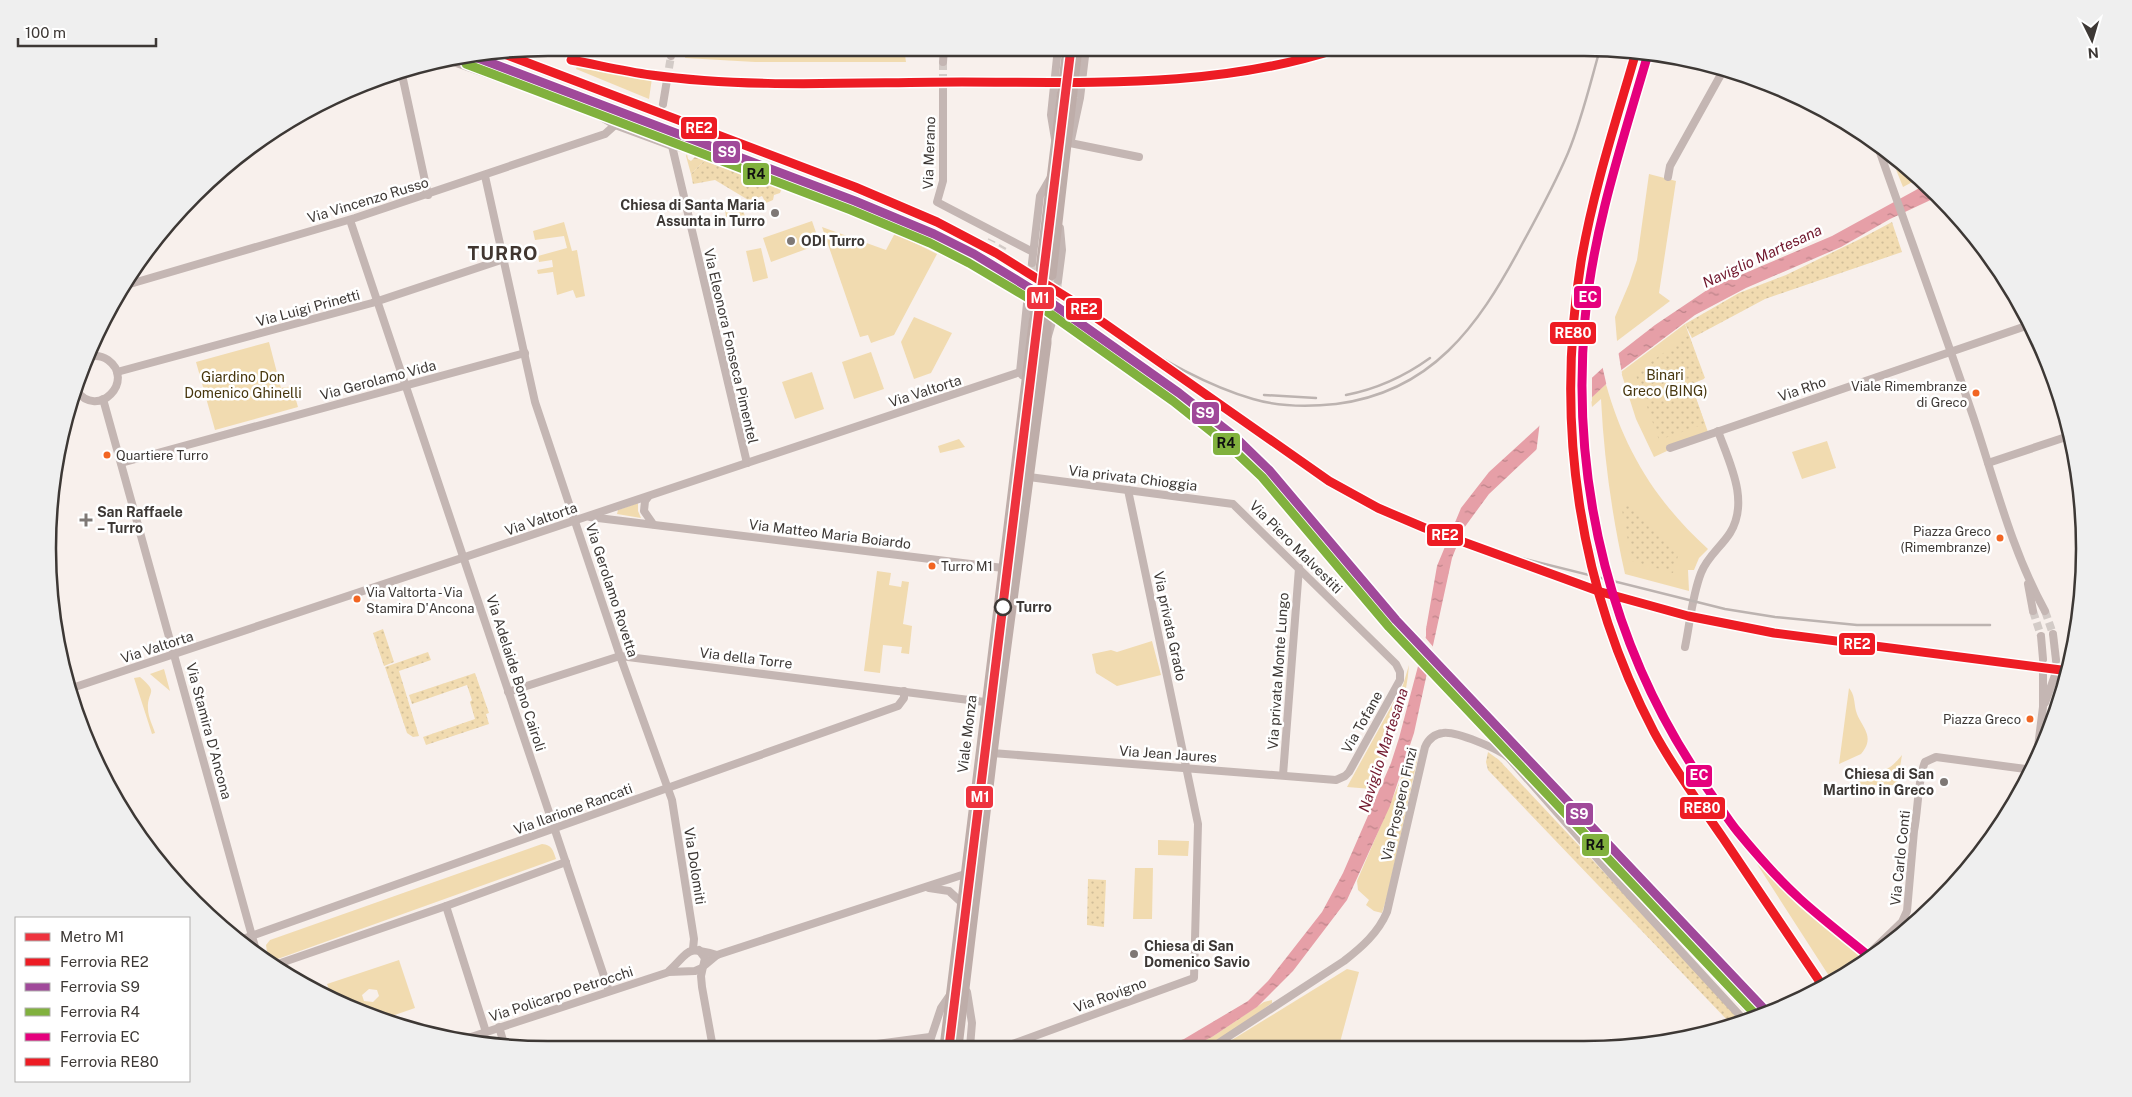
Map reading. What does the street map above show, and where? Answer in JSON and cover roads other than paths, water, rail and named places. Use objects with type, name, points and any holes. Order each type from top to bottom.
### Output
[{"type":"main road","points":[[1045,272],[1056,144],[1060,56]]},
{"type":"main road","points":[[1045,272],[1058,221],[1076,56]]},
{"type":"main road","name":"Viale Monza","points":[[958,1041],[992,753],[1046,343],[1039,301]]},
{"type":"main road","name":"Viale Monza","points":[[946,1041],[1014,475],[1023,376],[1039,301]]},
{"type":"main road","points":[[1014,475],[1029,477]]},
{"type":"main road","points":[[1003,568],[1017,570]]},
{"type":"street","points":[[943,56],[943,62]]},
{"type":"street","points":[[1066,158],[1080,98],[1085,56]]},
{"type":"street","points":[[460,64],[589,110],[615,125],[672,146],[697,150],[870,213],[980,265],[1039,301]]},
{"type":"street","points":[[1668,177],[1670,166],[1720,76]]},
{"type":"street","points":[[404,78],[428,195]]},
{"type":"street","points":[[663,104],[667,80]]},
{"type":"street","name":"Via Merano","points":[[943,86],[943,181],[938,202],[994,236],[1007,238],[1033,252]]},
{"type":"street","name":"Via Vincenzo Russo","points":[[134,283],[350,220],[428,195],[605,134],[615,125]]},
{"type":"street","points":[[654,139],[657,129]]},
{"type":"street","points":[[1070,143],[1139,157]]},
{"type":"street","name":"Via Eleonora Fonseca Pimentel","points":[[672,146],[746,464]]},
{"type":"street","points":[[1882,157],[1951,352],[2026,577],[2033,612]]},
{"type":"street","name":"Via Gerolamo Rovetta","points":[[485,176],[538,411],[620,656],[668,788]]},
{"type":"street","points":[[1045,272],[1033,252],[1040,196],[1052,176]]},
{"type":"street","name":"Via Adelaide Bono Cairoli","points":[[350,220],[609,992]]},
{"type":"street","points":[[1003,246],[1007,238]]},
{"type":"street","name":"Via Luigi Prinetti","points":[[117,372],[378,302],[504,259]]},
{"type":"street","name":"Via Rho","points":[[1670,448],[2023,327]]},
{"type":"street","name":"Via Gerolamo Vida","points":[[121,463],[525,353]]},
{"type":"street","points":[[81,394],[87,399],[104,399],[116,388],[117,372],[106,359],[95,357]]},
{"type":"street","name":"Via Valtorta","points":[[76,687],[746,464],[1023,376]]},
{"type":"street","name":"Via Stamira D'Ancona","points":[[104,399],[254,943]]},
{"type":"street","points":[[1685,647],[1700,574],[1708,559],[1731,530],[1738,511],[1738,488],[1718,431]]},
{"type":"street","points":[[1988,463],[2063,438]]},
{"type":"street","name":"Via privata Chioggia","points":[[1029,477],[1233,504]]},
{"type":"street","name":"Via privata Grado","points":[[1128,490],[1186,768]]},
{"type":"street","points":[[649,496],[644,501],[644,511],[653,524]]},
{"type":"street","name":"Via Piero Malvestiti","points":[[1233,504],[1396,664],[1400,675]]},
{"type":"street","name":"Via Matteo Maria Boiardo","points":[[588,516],[1003,568]]},
{"type":"street","name":"Via privata Monte Lungo","points":[[1283,775],[1299,568]]},
{"type":"street","points":[[2026,577],[2045,611]]},
{"type":"street","points":[[2053,634],[2056,660]]},
{"type":"street","points":[[2041,636],[2043,659]]},
{"type":"street","name":"Via della Torre","points":[[508,692],[620,656],[986,702]]},
{"type":"street","points":[[2040,732],[2043,707],[2043,673]]},
{"type":"street","name":"Via Tofane","points":[[1341,778],[1348,772],[1397,684],[1400,675]]},
{"type":"street","points":[[2043,707],[2055,675]]},
{"type":"street","name":"Via Ilarione Rancati","points":[[247,938],[898,706],[904,698],[904,691]]},
{"type":"street","name":"Via Prospero Finzi","points":[[1222,1041],[1344,961],[1364,944],[1379,927],[1387,912],[1425,747],[1434,736],[1445,733],[1490,746],[1509,758],[1633,899],[1740,1016]]},
{"type":"street","name":"Via Jean Jaures","points":[[992,753],[1336,780],[1341,778]]},
{"type":"street","name":"Via Carlo Conti","points":[[1891,932],[1907,913],[1914,830],[1917,821],[1923,768],[1929,758],[1936,757],[2024,769]]},
{"type":"street","name":"Via Rovigno","points":[[1021,1041],[1194,978],[1198,824],[1186,768]]},
{"type":"street","name":"Via Dolomiti","points":[[668,788],[672,800],[696,949],[705,955],[702,987],[712,1041]]},
{"type":"street","points":[[282,963],[566,862]]},
{"type":"street","points":[[717,955],[696,949],[684,957],[684,964],[689,970],[695,971],[717,955],[965,874]]},
{"type":"street","points":[[922,888],[946,890],[962,903]]},
{"type":"street","points":[[446,906],[486,1032]]},
{"type":"street","name":"Via Policarpo Petrocchi","points":[[669,972],[684,957]]},
{"type":"street","name":"Viale Monza","points":[[966,968],[967,998],[972,1023],[970,1041]]},
{"type":"street","name":"Via Policarpo Petrocchi","points":[[476,1035],[669,972],[689,970]]},
{"type":"street","name":"Viale Monza","points":[[929,1041],[943,1005],[952,994]]},
{"type":"street","points":[[499,1027],[503,1039]]},
{"type":"street","points":[[902,1041],[930,1037]]},
{"type":"water","points":[[1919,188],[1932,200],[1890,219],[1841,247],[1746,288],[1695,315],[1620,371],[1489,494],[1464,528],[1452,558],[1414,733],[1390,806],[1347,900],[1293,971],[1257,1007],[1203,1041],[1178,1041],[1248,1001],[1268,981],[1322,912],[1343,873],[1391,763],[1426,636],[1437,566],[1461,508],[1489,472],[1619,353],[1655,325],[1710,288],[1832,236]]},
{"type":"tunnel","points":[[667,80],[671,56]]},
{"type":"tunnel","points":[[943,62],[943,86]]},
{"type":"tunnel","points":[[657,129],[663,104]]},
{"type":"tunnel","points":[[981,263],[992,240]]},
{"type":"tunnel","points":[[990,269],[1003,246]]},
{"type":"tunnel","points":[[1028,294],[1032,263]]},
{"type":"tunnel","points":[[1037,299],[1041,269]]},
{"type":"tunnel","points":[[1046,305],[1051,275]]},
{"type":"tunnel","points":[[1055,312],[1058,281]]},
{"type":"tunnel","points":[[2033,611],[2041,636]]},
{"type":"tunnel","points":[[2045,611],[2053,634]]},
{"type":"tunnel","points":[[2043,659],[2043,673]]},
{"type":"tunnel","points":[[2055,675],[2056,660]]},
{"type":"railway","points":[[1102,323],[1194,376],[1233,393],[1263,402],[1294,406],[1336,404],[1370,397],[1399,386],[1425,370],[1448,351],[1469,328],[1504,277],[1545,201],[1568,153],[1582,114],[1598,56]]},
{"type":"railway","points":[[1346,395],[1390,381],[1411,371],[1430,358]]},
{"type":"railway","points":[[1264,395],[1316,398]]},
{"type":"railway","points":[[1481,548],[1725,609],[1775,617],[1857,625],[1990,625]]},
{"type":"metro line","name":"M1","points":[[950,1041],[1070,56]]},
{"type":"rail line","name":"RE2","points":[[571,60],[651,75],[689,79],[806,84],[1153,80],[1247,71],[1312,56]]},
{"type":"rail line","name":"RE2","points":[[513,57],[855,187],[937,222],[996,253],[1071,300],[1329,481],[1378,508],[1425,528],[1601,592],[1688,616],[1774,633],[2060,670]]},
{"type":"rail line","name":"RE80","points":[[1634,59],[1605,156],[1581,262],[1574,322],[1571,383],[1573,443],[1579,503],[1591,562],[1607,620],[1628,677],[1654,732],[1687,786],[1819,981]]},
{"type":"rail line","name":"S9","points":[[483,60],[855,201],[934,234],[974,254],[1033,290],[1179,393],[1234,436],[1269,470],[1396,620],[1762,1007]]},
{"type":"rail line","name":"EC","points":[[1646,60],[1602,218],[1589,285],[1585,319],[1582,381],[1584,444],[1592,505],[1605,566],[1623,625],[1647,683],[1675,738],[1709,791],[1738,832],[1784,883],[1817,914],[1864,953]]},
{"type":"rail line","name":"R4","points":[[466,64],[851,210],[930,243],[969,263],[1028,298],[1173,401],[1227,444],[1262,477],[1389,627],[1752,1011]]},
{"type":"place","name":"Chiesa di Santa Maria Assunta in Turro","points":[[775,213]]},
{"type":"place","name":"ODI Turro","points":[[791,241]]},
{"type":"place","name":"Viale Rimembranze di Greco","points":[[1976,393]]},
{"type":"place","name":"Quartiere Turro","points":[[107,455]]},
{"type":"place","name":"San Raffaele – Turro","points":[[86,520]]},
{"type":"place","name":"Piazza Greco (Rimembranze)","points":[[2000,538]]},
{"type":"place","name":"Turro M1","points":[[932,566]]},
{"type":"place","name":"Via Valtorta - Via Stamira D'Ancona","points":[[357,599]]},
{"type":"place","name":"Turro","points":[[1003,607]]},
{"type":"place","name":"Piazza Greco","points":[[2030,719]]},
{"type":"place","name":"Chiesa di San Martino in Greco","points":[[1944,782]]},
{"type":"place","name":"Chiesa di San Domenico Savio","points":[[1134,954]]},
{"type":"district","name":"TURRO","points":[[503,253]]},
{"type":"water label","name":"Naviglio Martesana","points":[[1762,256]]},
{"type":"water label","name":"Naviglio Martesana","points":[[1383,750]]},
{"type":"park label","name":"Binari Greco (BING)","points":[[1665,384]]},
{"type":"park label","name":"Giardino Don Domenico Ghinelli","points":[[243,386]]}]
